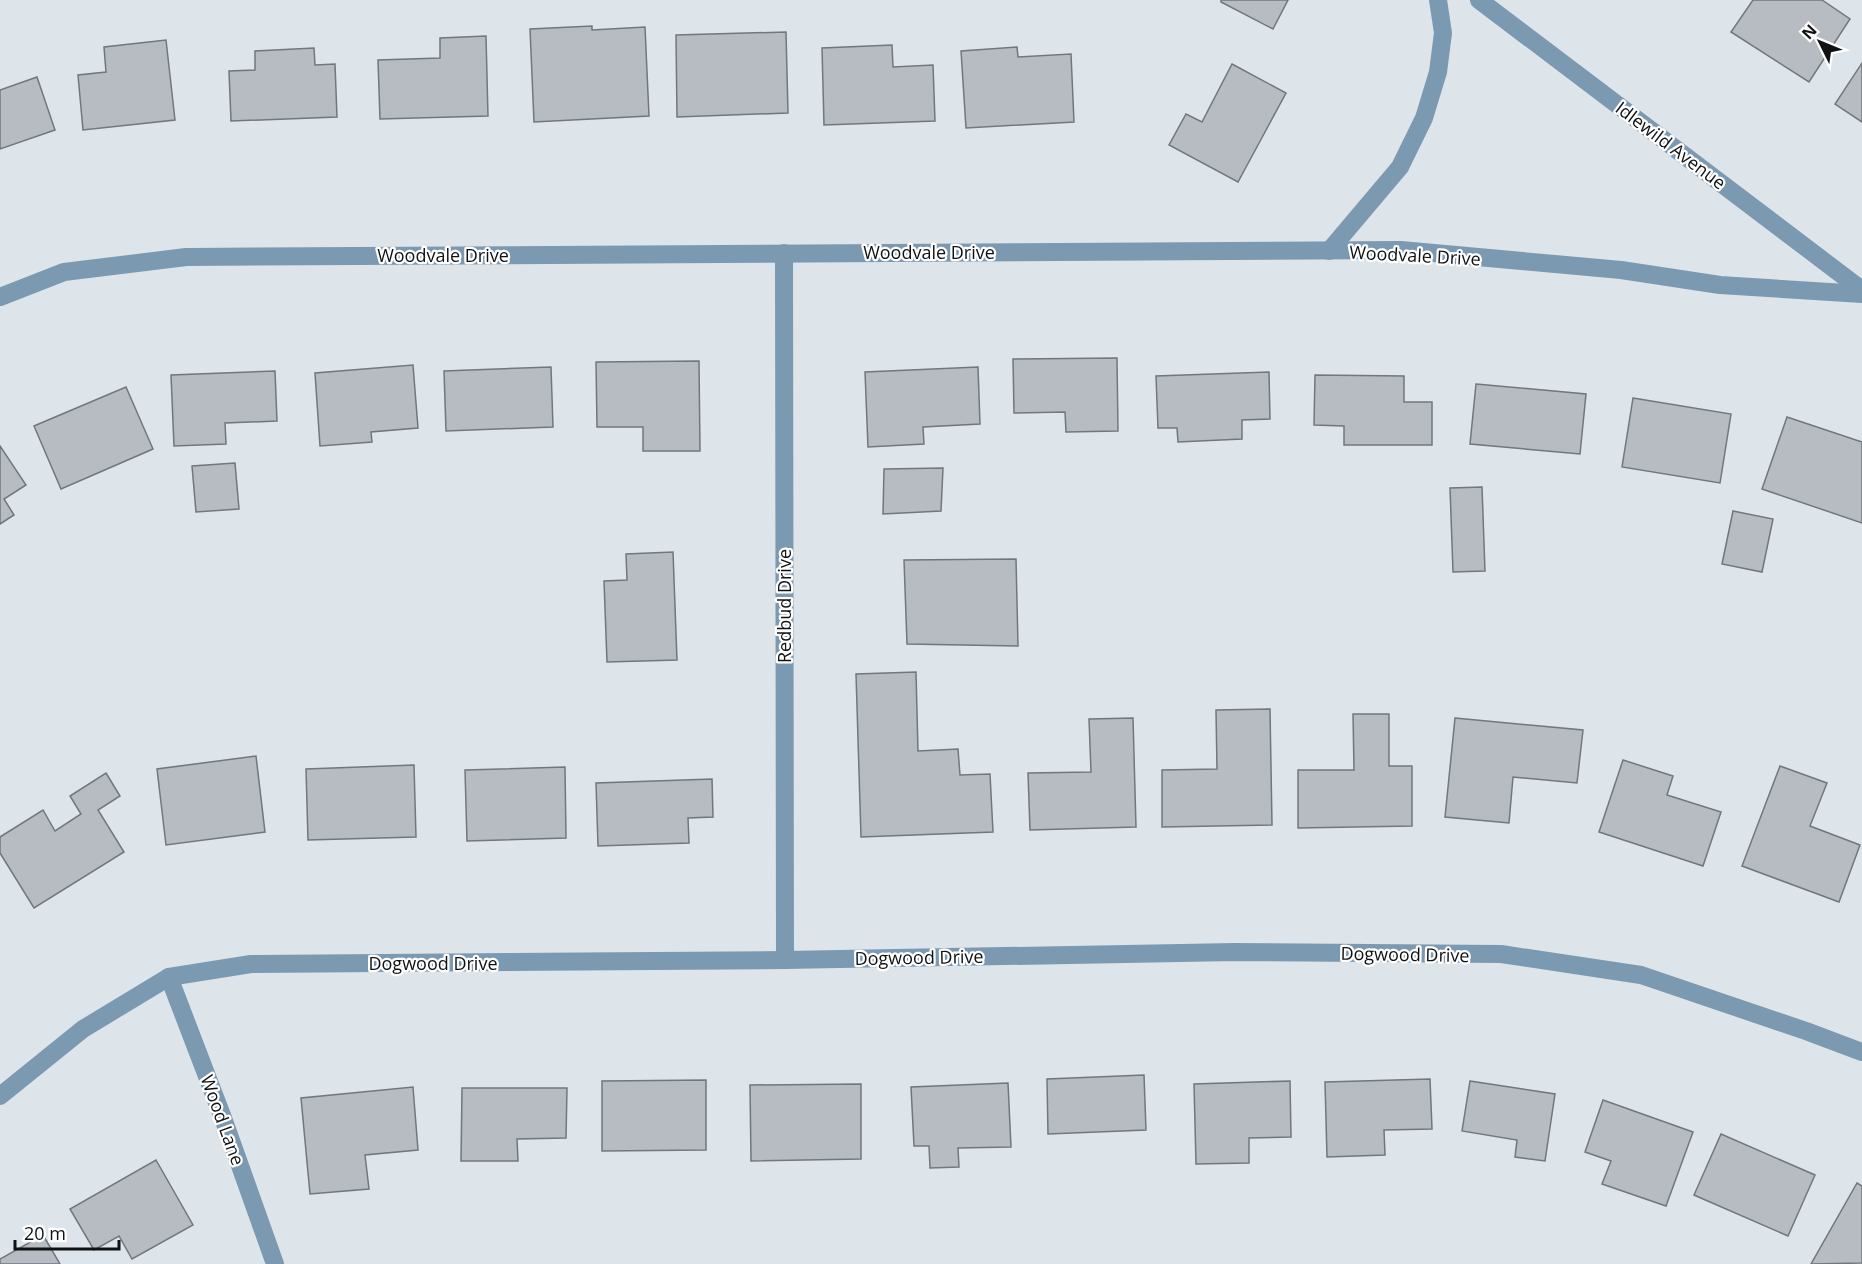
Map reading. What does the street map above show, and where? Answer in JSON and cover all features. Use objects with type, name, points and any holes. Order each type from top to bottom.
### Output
[{"type":"street","points":[[1329,251],[1400,167],[1424,118],[1438,72],[1443,33],[1438,0]]},
{"type":"street","name":"Idlewild Avenue","points":[[1479,0],[1862,292]]},
{"type":"street","name":"Woodvale Drive","points":[[0,297],[64,272],[186,257],[1401,250],[1621,270],[1720,285],[1862,292]]},
{"type":"street","name":"Redbud Drive","points":[[783,253],[785,960]]},
{"type":"street","name":"Dogwood Drive","points":[[0,1096],[82,1029],[169,977],[251,964],[785,960],[1235,952],[1501,954],[1641,975],[1862,1052]]},
{"type":"street","name":"Wood Lane","points":[[169,977],[223,1118],[275,1264]]},
{"type":"building","points":[[1221,0],[1288,0],[1273,29]]},
{"type":"building","points":[[1753,0],[1822,0],[1850,19],[1809,82],[1731,32]]},
{"type":"building","points":[[592,26],[592,30],[645,27],[649,116],[534,122],[530,29]]},
{"type":"building","points":[[786,32],[788,113],[677,117],[676,35]]},
{"type":"building","points":[[486,36],[488,116],[380,119],[378,60],[440,58],[440,38]]},
{"type":"building","points":[[166,40],[175,120],[83,130],[78,75],[106,72],[104,47]]},
{"type":"building","points":[[892,45],[893,67],[933,65],[935,121],[824,125],[822,48]]},
{"type":"building","points":[[1017,47],[1018,57],[1071,54],[1074,122],[966,128],[961,51]]},
{"type":"building","points":[[314,48],[315,65],[335,64],[337,117],[231,121],[229,71],[255,70],[255,51]]},
{"type":"building","points":[[1862,63],[1862,122],[1835,104]]},
{"type":"building","points":[[1232,64],[1286,93],[1238,182],[1169,145],[1186,114],[1202,122]]},
{"type":"building","points":[[37,77],[55,130],[0,149],[0,90]]},
{"type":"building","points":[[1117,358],[1118,431],[1066,432],[1065,412],[1014,413],[1013,359]]},
{"type":"building","points":[[699,361],[700,451],[643,451],[643,427],[597,427],[596,362]]},
{"type":"building","points":[[413,365],[418,428],[371,432],[372,442],[320,446],[315,373]]},
{"type":"building","points":[[551,367],[553,427],[446,431],[444,371]]},
{"type":"building","points":[[978,367],[980,424],[923,427],[924,444],[868,447],[865,372]]},
{"type":"building","points":[[275,371],[277,421],[225,423],[226,444],[174,446],[171,375]]},
{"type":"building","points":[[1269,372],[1270,419],[1242,420],[1242,439],[1178,442],[1177,428],[1158,428],[1156,376]]},
{"type":"building","points":[[1315,375],[1404,376],[1404,402],[1432,402],[1432,445],[1344,445],[1344,426],[1314,425]]},
{"type":"building","points":[[1476,384],[1586,394],[1580,454],[1470,444]]},
{"type":"building","points":[[126,387],[153,449],[61,489],[34,426]]},
{"type":"building","points":[[1633,398],[1731,414],[1720,483],[1622,467]]},
{"type":"building","points":[[1787,417],[1862,442],[1862,523],[1762,489]]},
{"type":"building","points":[[0,446],[26,485],[4,499],[14,515],[0,524]]},
{"type":"building","points":[[235,463],[239,509],[196,512],[192,466]]},
{"type":"building","points":[[943,468],[941,511],[883,514],[884,469]]},
{"type":"building","points":[[1482,487],[1485,571],[1453,572],[1450,488]]},
{"type":"building","points":[[1733,511],[1773,519],[1762,572],[1722,564]]},
{"type":"building","points":[[673,552],[677,660],[607,662],[604,581],[627,580],[626,554]]},
{"type":"building","points":[[1016,559],[1018,646],[907,644],[904,560]]},
{"type":"building","points":[[916,672],[918,751],[958,749],[960,775],[990,774],[993,832],[861,837],[856,674]]},
{"type":"building","points":[[1270,709],[1272,825],[1162,827],[1162,770],[1217,769],[1216,710]]},
{"type":"building","points":[[1353,714],[1389,714],[1389,766],[1412,766],[1412,826],[1298,828],[1298,770],[1354,770]]},
{"type":"building","points":[[1133,718],[1136,827],[1030,830],[1028,773],[1091,772],[1089,719]]},
{"type":"building","points":[[1455,718],[1583,730],[1577,783],[1513,777],[1509,823],[1445,817]]},
{"type":"building","points":[[256,756],[265,832],[166,845],[157,769]]},
{"type":"building","points":[[1623,760],[1673,776],[1667,795],[1721,812],[1703,866],[1599,832]]},
{"type":"building","points":[[414,765],[416,837],[308,840],[306,769]]},
{"type":"building","points":[[1780,766],[1827,783],[1810,826],[1860,845],[1839,902],[1742,866]]},
{"type":"building","points":[[565,767],[566,838],[467,841],[465,770]]},
{"type":"building","points":[[106,773],[120,796],[98,810],[124,852],[34,908],[0,853],[0,837],[43,810],[55,831],[81,814],[70,796]]},
{"type":"building","points":[[712,779],[713,817],[688,818],[689,843],[598,846],[596,783]]},
{"type":"building","points":[[1144,1075],[1146,1130],[1048,1134],[1047,1079]]},
{"type":"building","points":[[1430,1079],[1432,1129],[1384,1130],[1385,1155],[1327,1157],[1325,1082]]},
{"type":"building","points":[[706,1080],[706,1150],[602,1151],[602,1081]]},
{"type":"building","points":[[1290,1081],[1291,1137],[1249,1138],[1249,1163],[1196,1164],[1194,1084]]},
{"type":"building","points":[[1470,1081],[1555,1094],[1545,1161],[1515,1157],[1517,1140],[1462,1131]]},
{"type":"building","points":[[1008,1083],[1011,1147],[958,1148],[959,1167],[930,1168],[929,1146],[914,1146],[911,1087]]},
{"type":"building","points":[[861,1084],[861,1159],[751,1161],[750,1085]]},
{"type":"building","points":[[413,1087],[418,1150],[365,1155],[369,1189],[310,1194],[301,1098]]},
{"type":"building","points":[[462,1088],[567,1088],[566,1138],[517,1139],[518,1161],[461,1161]]},
{"type":"building","points":[[1603,1100],[1693,1132],[1666,1206],[1602,1184],[1611,1161],[1585,1152]]},
{"type":"building","points":[[1721,1134],[1815,1175],[1788,1236],[1694,1195]]},
{"type":"building","points":[[156,1160],[193,1225],[132,1259],[119,1236],[94,1250],[70,1209]]},
{"type":"building","points":[[1857,1183],[1862,1186],[1862,1263],[1811,1264]]},
{"type":"building","points":[[43,1235],[60,1264],[0,1264],[0,1259]]}]
